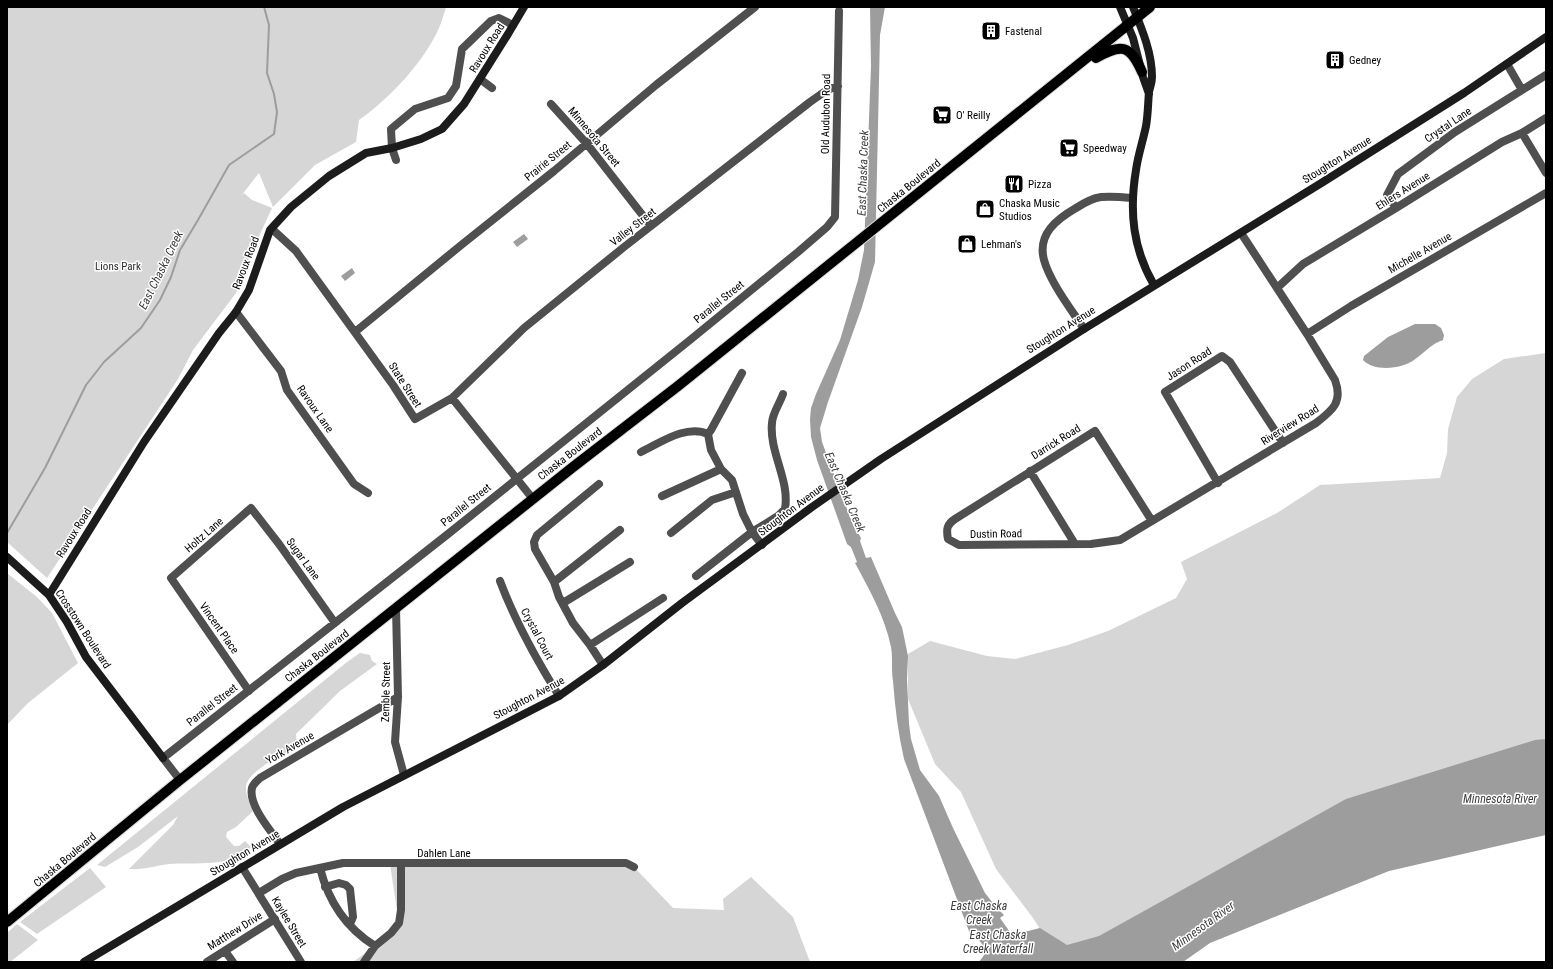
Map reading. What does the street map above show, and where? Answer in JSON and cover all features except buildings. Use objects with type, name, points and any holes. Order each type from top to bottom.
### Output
[{"type":"main road","name":"Chaska Boulevard","points":[[7,922],[180,780],[840,257],[1150,7]]},
{"type":"main road","points":[[1065,76],[1106,52],[1115,49],[1124,50],[1133,55],[1142,72]]},
{"type":"street","name":"Ravoux Road","points":[[49,595],[144,442],[219,333],[236,312],[249,290],[272,229],[291,207],[329,176],[366,153],[392,148],[421,139],[442,129],[464,104],[524,7]]},
{"type":"street","name":"Prairie Street","points":[[355,332],[587,144],[656,85],[755,7]]},
{"type":"street","points":[[1120,7],[1133,38],[1149,94]]},
{"type":"street","points":[[1133,7],[1152,67],[1152,79],[1146,124],[1136,169],[1132,198],[1134,233],[1137,247],[1146,271],[1154,285]]},
{"type":"street","name":"Old Audubon Road","points":[[835,218],[839,11]]},
{"type":"street","points":[[396,160],[392,148],[391,129],[415,109],[448,98],[456,86],[462,49],[491,21],[499,18],[513,25]]},
{"type":"street","name":"Stoughton Avenue","points":[[84,962],[93,960],[242,867],[343,807],[559,696],[603,665],[682,603],[853,478],[1084,329],[1452,101],[1546,37]]},
{"type":"street","points":[[1507,64],[1522,90]]},
{"type":"street","name":"Crystal Lane","points":[[1396,208],[1387,195],[1398,174],[1455,132],[1546,75]]},
{"type":"street","points":[[480,79],[492,88]]},
{"type":"street","name":"Valley Street","points":[[452,398],[524,328],[651,226],[810,102],[826,90],[838,86]]},
{"type":"street","name":"Minnesota Street","points":[[551,104],[587,144],[651,226]]},
{"type":"street","name":"Ehlers Avenue","points":[[1277,288],[1303,264],[1502,142],[1522,133],[1546,118]]},
{"type":"street","points":[[1522,133],[1546,173]]},
{"type":"street","name":"Michelle Avenue","points":[[1307,334],[1351,306],[1546,193]]},
{"type":"street","points":[[1084,329],[1058,288],[1044,260],[1042,248],[1046,234],[1054,222],[1087,201],[1100,197],[1132,198]]},
{"type":"street","name":"Parallel Street","points":[[163,758],[516,479],[781,266],[827,227],[835,218]]},
{"type":"street","name":"State Street","points":[[272,229],[296,251],[393,385],[415,419],[452,398]]},
{"type":"street","name":"Riverview Road","points":[[1075,544],[1091,544],[1120,540],[1218,483],[1316,423],[1330,413],[1337,400],[1338,388],[1335,380],[1241,233]]},
{"type":"street","name":"Ravoux Lane","points":[[236,312],[281,371],[287,390],[354,484],[368,493]]},
{"type":"street","name":"Jason Road","points":[[1218,483],[1166,392],[1222,356],[1230,362],[1283,443]]},
{"type":"street","points":[[708,434],[712,430],[742,373]]},
{"type":"street","points":[[696,576],[752,532],[778,516],[785,509],[785,489],[775,453],[772,429],[772,421],[783,394]]},
{"type":"street","points":[[452,398],[533,499]]},
{"type":"street","points":[[641,452],[682,433],[701,431],[708,434]]},
{"type":"street","name":"Darrick Road","points":[[1075,544],[1030,471],[1095,431],[1152,521]]},
{"type":"street","points":[[708,434],[711,450],[721,469],[732,480],[743,514],[752,532],[762,545]]},
{"type":"street","points":[[662,496],[721,469]]},
{"type":"street","name":"Dustin Road","points":[[1030,471],[949,523],[946,531],[948,539],[959,546],[1075,544]]},
{"type":"street","points":[[599,484],[538,535],[534,542],[536,549],[554,582],[573,623],[603,665]]},
{"type":"street","points":[[671,533],[712,500],[736,492]]},
{"type":"street","name":"Sugar Lane","points":[[251,508],[279,544],[335,623]]},
{"type":"street","name":"Holtz Lane","points":[[171,578],[251,508]]},
{"type":"street","points":[[554,582],[620,530]]},
{"type":"street","name":"Crosstown Boulevard","points":[[7,557],[49,595],[67,622],[86,657],[163,758]]},
{"type":"street","points":[[563,603],[630,562]]},
{"type":"street","name":"Vincent Place","points":[[171,578],[249,690]]},
{"type":"street","name":"Crystal Court","points":[[500,580],[524,635],[559,696]]},
{"type":"street","points":[[590,645],[663,598]]},
{"type":"street","name":"Zemble Street","points":[[396,608],[398,697],[395,742],[404,775]]},
{"type":"street","name":"York Avenue","points":[[280,844],[262,819],[255,805],[251,794],[253,786],[260,778],[398,697]]},
{"type":"street","points":[[163,758],[180,780]]},
{"type":"street","name":"Dahlen Lane","points":[[259,893],[282,879],[296,873],[343,864],[626,863],[634,867]]},
{"type":"street","points":[[364,962],[375,946],[391,933],[399,924],[402,879],[401,864]]},
{"type":"street","name":"Kaylee Street","points":[[242,867],[301,962]]},
{"type":"street","points":[[320,868],[329,897],[338,912],[363,939],[375,946]]},
{"type":"street","points":[[325,887],[339,883],[346,885],[350,889],[353,917],[350,924]]},
{"type":"street","name":"Matthew Drive","points":[[207,962],[275,919]]},
{"type":"street","points":[[225,951],[232,962]]},
{"type":"green space","name":"Lions Park","points":[[7,7],[263,7],[268,21],[264,7],[446,7],[440,25],[432,41],[415,67],[394,91],[359,120],[356,142],[315,165],[273,207],[259,173],[241,196],[244,193],[252,200],[272,208],[249,258],[236,293],[193,350],[178,379],[47,578],[7,542]]},
{"type":"green space","points":[[1546,353],[1546,739],[1105,939],[1063,951],[1045,937],[1033,918],[996,869],[961,792],[935,764],[908,699],[908,654],[930,641],[987,656],[1015,659],[1068,645],[1108,631],[1176,598],[1187,579],[1181,562],[1277,513],[1320,485],[1440,478],[1447,453],[1448,429],[1457,397],[1472,379],[1504,359]]},
{"type":"green space","points":[[7,573],[37,597],[52,613],[78,663],[28,703],[7,725]]},
{"type":"green space","points":[[360,653],[370,655],[372,661],[377,664],[340,691],[296,734],[297,746],[267,763],[248,780],[246,792],[253,811],[236,827],[227,832],[226,837],[234,846],[239,846],[245,841],[251,847],[244,854],[225,861],[213,863],[169,864],[129,869],[173,825],[178,816],[138,847],[105,867],[97,865],[347,662]]},
{"type":"green space","points":[[390,864],[634,867],[673,908],[724,910],[723,899],[751,877],[793,917],[810,962],[353,962],[375,946],[399,924]]},
{"type":"green space","points":[[90,868],[106,887],[37,934],[20,922]]},
{"type":"green space","points":[[17,924],[38,940],[10,962],[7,962],[7,933]]},
{"type":"water","name":"Minnesota River","points":[[870,7],[885,7],[880,35],[875,262],[862,307],[820,428],[822,442],[853,525],[861,538],[860,541],[866,558],[871,557],[902,627],[908,656],[907,679],[909,724],[911,739],[920,770],[939,796],[985,893],[1004,915],[1000,918],[1012,935],[1040,928],[1067,945],[1099,936],[1346,799],[1535,740],[1546,739],[1546,835],[1389,871],[1210,943],[1183,962],[979,962],[987,951],[976,936],[972,939],[904,759],[900,740],[892,677],[891,647],[885,625],[855,563],[857,562],[851,547],[847,544],[817,460],[811,437],[811,408],[840,340],[858,280],[864,250],[871,66]]},
{"type":"water","points":[[524,234],[528,239],[517,247],[513,242]]},
{"type":"water","points":[[352,268],[355,273],[345,281],[341,276]]},
{"type":"water","points":[[1415,324],[1435,324],[1441,328],[1444,335],[1443,340],[1431,346],[1409,363],[1395,367],[1381,368],[1368,364],[1363,360],[1364,356],[1388,337]]},
{"type":"waterway","name":"East Chaska Creek","points":[[7,533],[45,468],[86,385],[104,362],[141,328],[160,300],[171,277],[180,250],[229,165],[274,134],[277,112],[274,94],[267,73],[269,25],[264,7]]},
{"type":"place","name":"Fastenal","points":[[991,31]]},
{"type":"place","name":"Gedney","points":[[1335,60]]},
{"type":"place","name":"O' Reilly","points":[[942,115]]},
{"type":"place","name":"Speedway","points":[[1069,148]]},
{"type":"place","name":"Pizza","points":[[1014,184]]},
{"type":"place","name":"Chaska Music Studios","points":[[985,209]]},
{"type":"place","name":"Lehman's","points":[[967,244]]},
{"type":"water label","name":"East Chaska Creek Waterfall","points":[[998,942]]}]
